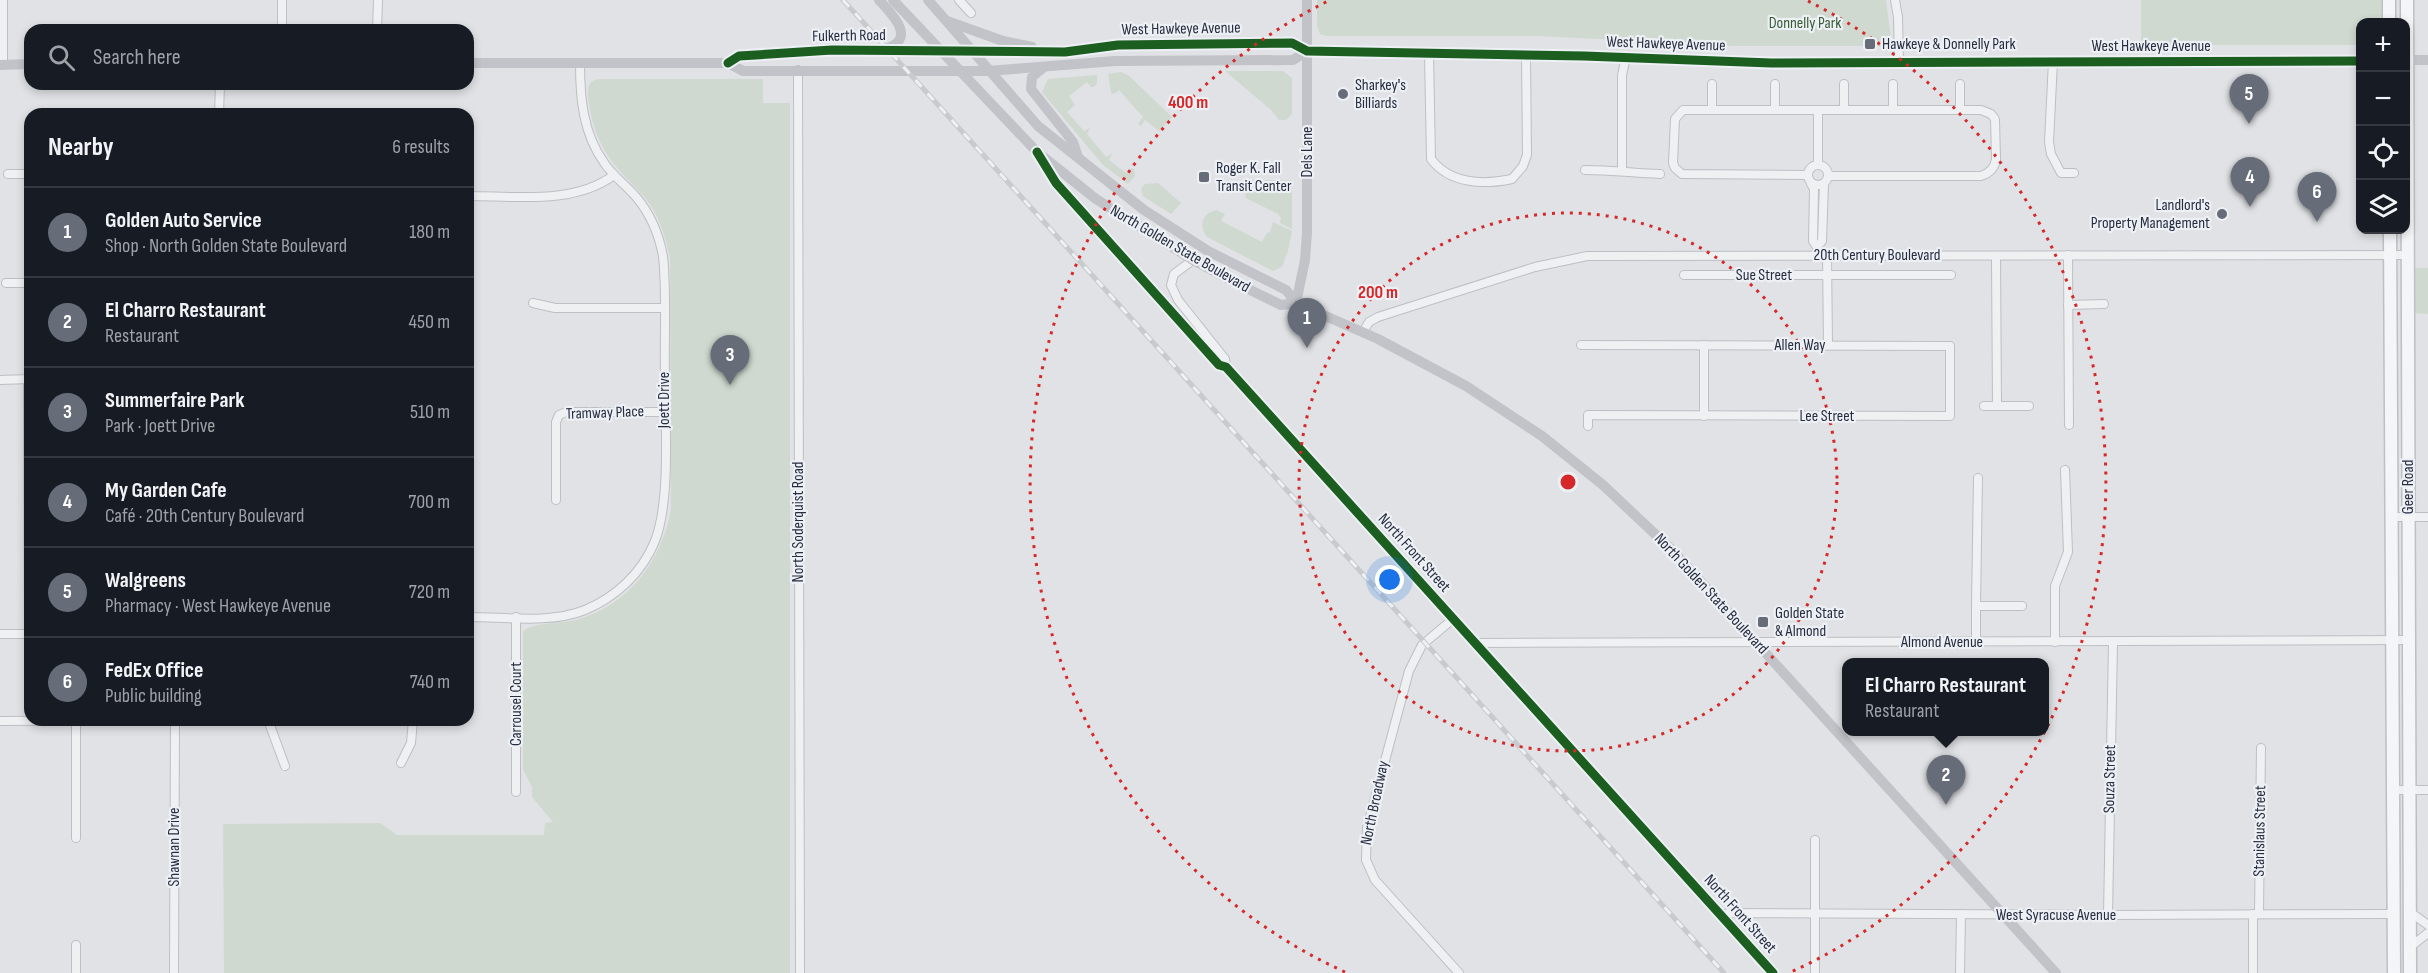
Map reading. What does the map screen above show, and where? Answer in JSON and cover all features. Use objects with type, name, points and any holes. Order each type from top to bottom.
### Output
[{"type":"main road","points":[[2389,0],[2389,18]]},
{"type":"main road","name":"Geer Road","points":[[2407,0],[2407,18]]},
{"type":"main road","name":"Geer Road","points":[[2406,72],[2409,973]]},
{"type":"main road","name":"Geer Road","points":[[2390,234],[2394,973]]},
{"type":"main road","points":[[2391,369],[2398,383],[2400,416],[2409,421]]},
{"type":"main road","points":[[2392,914],[2399,917],[2401,958],[2409,973]]},
{"type":"street","points":[[3,0],[1,64],[24,64]]},
{"type":"street","points":[[282,0],[282,24]]},
{"type":"street","points":[[377,24],[378,0]]},
{"type":"street","points":[[877,50],[893,46],[901,36],[897,21],[879,0]]},
{"type":"street","name":"North Golden State Boulevard","points":[[893,0],[1037,152],[1122,217],[1193,261],[1281,305],[1296,303]]},
{"type":"street","name":"North Golden State Boulevard","points":[[928,0],[1038,126],[1161,222],[1222,259],[1286,290],[1296,303],[1363,332],[1466,386],[1562,452],[1640,519],[1758,643],[1842,736]]},
{"type":"street","points":[[959,0],[971,13]]},
{"type":"street","name":"Dels Lane","points":[[1296,303],[1305,260],[1307,233],[1307,0]]},
{"type":"street","points":[[1894,0],[1898,17],[1899,62]]},
{"type":"street","points":[[946,21],[1003,40],[1065,52]]},
{"type":"street","name":"West Hawkeye Avenue","points":[[972,52],[1065,52],[1118,45],[1292,43],[1307,51],[1626,57],[1771,63],[2356,61]]},
{"type":"street","name":"Fulkerth Road","points":[[728,63],[739,56],[823,51],[972,52]]},
{"type":"street","name":"West Hawkeye Avenue","points":[[958,71],[1043,68],[1121,61],[1293,60],[1307,51]]},
{"type":"street","points":[[1429,54],[1431,159],[1439,170],[1454,178],[1477,182],[1512,179],[1523,166],[1527,155],[1526,55]]},
{"type":"street","points":[[1622,170],[1622,75],[1626,57]]},
{"type":"street","points":[[2410,60],[2428,60]]},
{"type":"street","points":[[2053,61],[2049,142],[2051,154],[2061,173],[2074,173]]},
{"type":"street","name":"Fulkerth Road","points":[[474,63],[728,63],[743,71],[958,71]]},
{"type":"street","name":"Joett Drive","points":[[474,617],[561,616],[601,602],[621,588],[643,564],[654,543],[663,511],[665,412],[663,263],[655,228],[641,204],[614,175],[596,150],[586,127],[581,94],[580,63]]},
{"type":"street","points":[[1043,68],[1032,76],[1031,89],[1073,142],[1078,158]]},
{"type":"street","name":"North Soderquist Road","points":[[798,70],[800,973]]},
{"type":"street","points":[[1712,84],[1712,110]]},
{"type":"street","points":[[1775,84],[1775,110]]},
{"type":"street","points":[[1844,84],[1844,110]]},
{"type":"street","points":[[1893,84],[1893,110]]},
{"type":"street","points":[[1960,84],[1960,110]]},
{"type":"street","points":[[219,108],[220,90]]},
{"type":"street","points":[[1807,175],[1687,175],[1678,172],[1673,163],[1675,119],[1683,110],[1982,110],[1991,114],[1995,119],[1996,159],[1995,165],[1987,174],[1981,176],[1828,176]]},
{"type":"street","points":[[1818,110],[1818,165]]},
{"type":"street","name":"North Front Street","points":[[1037,152],[1064,192],[1219,365],[1226,367],[1773,973]]},
{"type":"street","points":[[1817,251],[1814,241],[1814,189],[1807,175],[1809,169],[1818,165],[1824,167],[1828,176]]},
{"type":"street","points":[[1585,170],[1622,170],[1631,173],[1660,174]]},
{"type":"street","points":[[8,174],[24,174]]},
{"type":"street","points":[[474,196],[570,194],[596,187],[614,175]]},
{"type":"street","points":[[1817,251],[1822,241],[1824,184],[1828,176]]},
{"type":"street","points":[[1811,184],[1818,186],[1824,184]]},
{"type":"street","name":"20th Century Boulevard","points":[[1363,332],[1370,322],[1378,317],[1535,267],[1576,258],[1600,256],[1817,251],[1827,255],[2408,255]]},
{"type":"street","points":[[1827,255],[1828,345]]},
{"type":"street","points":[[2068,255],[2069,425]]},
{"type":"street","points":[[1996,256],[1997,406]]},
{"type":"street","name":"North Front Street","points":[[1193,261],[1174,274],[1171,280],[1172,288],[1178,300],[1225,359],[1226,367]]},
{"type":"street","name":"Sue Street","points":[[1684,275],[1951,275]]},
{"type":"street","points":[[6,283],[24,283]]},
{"type":"street","points":[[533,303],[555,308],[664,308]]},
{"type":"street","points":[[2068,305],[2104,304]]},
{"type":"street","name":"Allen Way","points":[[1581,345],[1950,346],[1950,416]]},
{"type":"street","points":[[1704,345],[1704,416]]},
{"type":"street","points":[[0,380],[24,380]]},
{"type":"street","points":[[1984,406],[2029,406]]},
{"type":"street","name":"Tramway Place","points":[[556,500],[556,422],[559,415],[566,412],[665,412]]},
{"type":"street","name":"Lee Street","points":[[1588,426],[1588,415],[1950,416]]},
{"type":"street","points":[[2055,642],[2055,586],[2068,552],[2065,470]]},
{"type":"street","points":[[1976,641],[1978,478]]},
{"type":"street","points":[[2391,517],[2428,517]]},
{"type":"street","points":[[1976,606],[2022,606]]},
{"type":"street","name":"Carrousel Court","points":[[516,617],[516,792]]},
{"type":"street","name":"North Broadway","points":[[1453,619],[1422,645],[1411,666],[1367,828],[1365,855],[1368,869],[1375,880],[1459,973]]},
{"type":"street","points":[[0,634],[24,634]]},
{"type":"street","name":"Almond Avenue","points":[[1475,643],[2409,640]]},
{"type":"street","name":"Souza Street","points":[[2108,915],[2113,642]]},
{"type":"street","points":[[0,721],[24,721]]},
{"type":"street","points":[[76,726],[76,838]]},
{"type":"street","name":"Shawnan Drive","points":[[174,973],[175,726]]},
{"type":"street","points":[[270,726],[285,766]]},
{"type":"street","points":[[401,763],[411,743],[412,726]]},
{"type":"street","name":"North Golden State Boulevard","points":[[1842,736],[2056,973]]},
{"type":"street","name":"Stanislaus Street","points":[[2253,973],[2261,748]]},
{"type":"street","points":[[2392,790],[2428,790]]},
{"type":"street","points":[[1815,840],[1815,973]]},
{"type":"street","points":[[2409,910],[2428,925]]},
{"type":"street","name":"West Syracuse Avenue","points":[[1720,915],[1728,913],[2392,914]]},
{"type":"street","points":[[1960,973],[1961,914]]},
{"type":"street","points":[[2409,948],[2428,933]]},
{"type":"street","points":[[76,945],[76,973]]},
{"type":"green space","name":"Donnelly Park","points":[[1317,0],[1886,0],[1891,39],[1889,43],[1882,46],[1733,46],[1539,36],[1326,36],[1320,34],[1317,26]]},
{"type":"green space","points":[[2141,0],[2382,0],[2382,18],[2356,18],[2356,45],[2141,45]]},
{"type":"green space","points":[[1225,71],[1283,71],[1292,78],[1292,114],[1286,120],[1279,120],[1271,110]]},
{"type":"green space","points":[[1121,72],[1128,75],[1172,117],[1159,131],[1145,120],[1141,126],[1138,124],[1143,117],[1119,90],[1114,94],[1111,93],[1108,74]]},
{"type":"green space","points":[[1097,75],[1097,83],[1094,87],[1087,82],[1069,96],[1075,105],[1067,112],[1084,131],[1090,128],[1087,134],[1106,157],[1113,153],[1109,160],[1126,173],[1131,168],[1134,169],[1135,176],[1128,184],[1103,165],[1042,92],[1048,79]]},
{"type":"green space","points":[[598,79],[763,79],[763,103],[790,103],[790,973],[224,973],[223,824],[380,823],[397,835],[544,835],[545,823],[553,822],[532,797],[532,787],[523,769],[523,632],[532,627],[576,620],[595,613],[612,604],[627,592],[651,563],[660,546],[671,509],[670,258],[663,231],[651,206],[614,164],[597,134],[591,117],[588,92],[591,82]]},
{"type":"green space","points":[[1242,180],[1292,180],[1292,229],[1280,223],[1281,218],[1278,214],[1246,198]]},
{"type":"green space","points":[[1158,183],[1181,203],[1171,214],[1143,196],[1141,189],[1145,184]]},
{"type":"green space","points":[[1217,210],[1225,214],[1221,221],[1262,242],[1270,232],[1273,222],[1292,231],[1282,267],[1273,271],[1207,237],[1204,233],[1203,220],[1208,214]]},
{"type":"green space","points":[[2415,268],[2428,268],[2428,314],[2415,313]]},
{"type":"railway","points":[[843,0],[1724,973]]},
{"type":"cycle path","points":[[728,63],[739,56],[832,50],[1065,52],[1118,45],[1292,43],[1307,51],[1584,56],[1771,63],[2356,61]]},
{"type":"cycle path","points":[[1037,152],[1056,183],[1219,365],[1226,367],[1773,973]]},
{"type":"place","name":"Hawkeye & Donnelly Park","points":[[1870,44]]},
{"type":"place","name":"Sharkey's Billiards","points":[[1343,94]]},
{"type":"place","name":"Walgreens","points":[[2249,124]]},
{"type":"place","name":"Roger K. Fall Transit Center","points":[[1204,177]]},
{"type":"place","name":"My Garden Cafe","points":[[2250,207]]},
{"type":"place","name":"Landlord's Property Management","points":[[2222,214]]},
{"type":"place","name":"FedEx Office","points":[[2317,222]]},
{"type":"place","name":"Golden Auto Service","points":[[1307,348]]},
{"type":"place","name":"Summerfaire Park","points":[[730,385]]},
{"type":"place","name":"Golden State & Almond","points":[[1763,622]]},
{"type":"place","name":"El Charro Restaurant","points":[[1946,805]]}]
